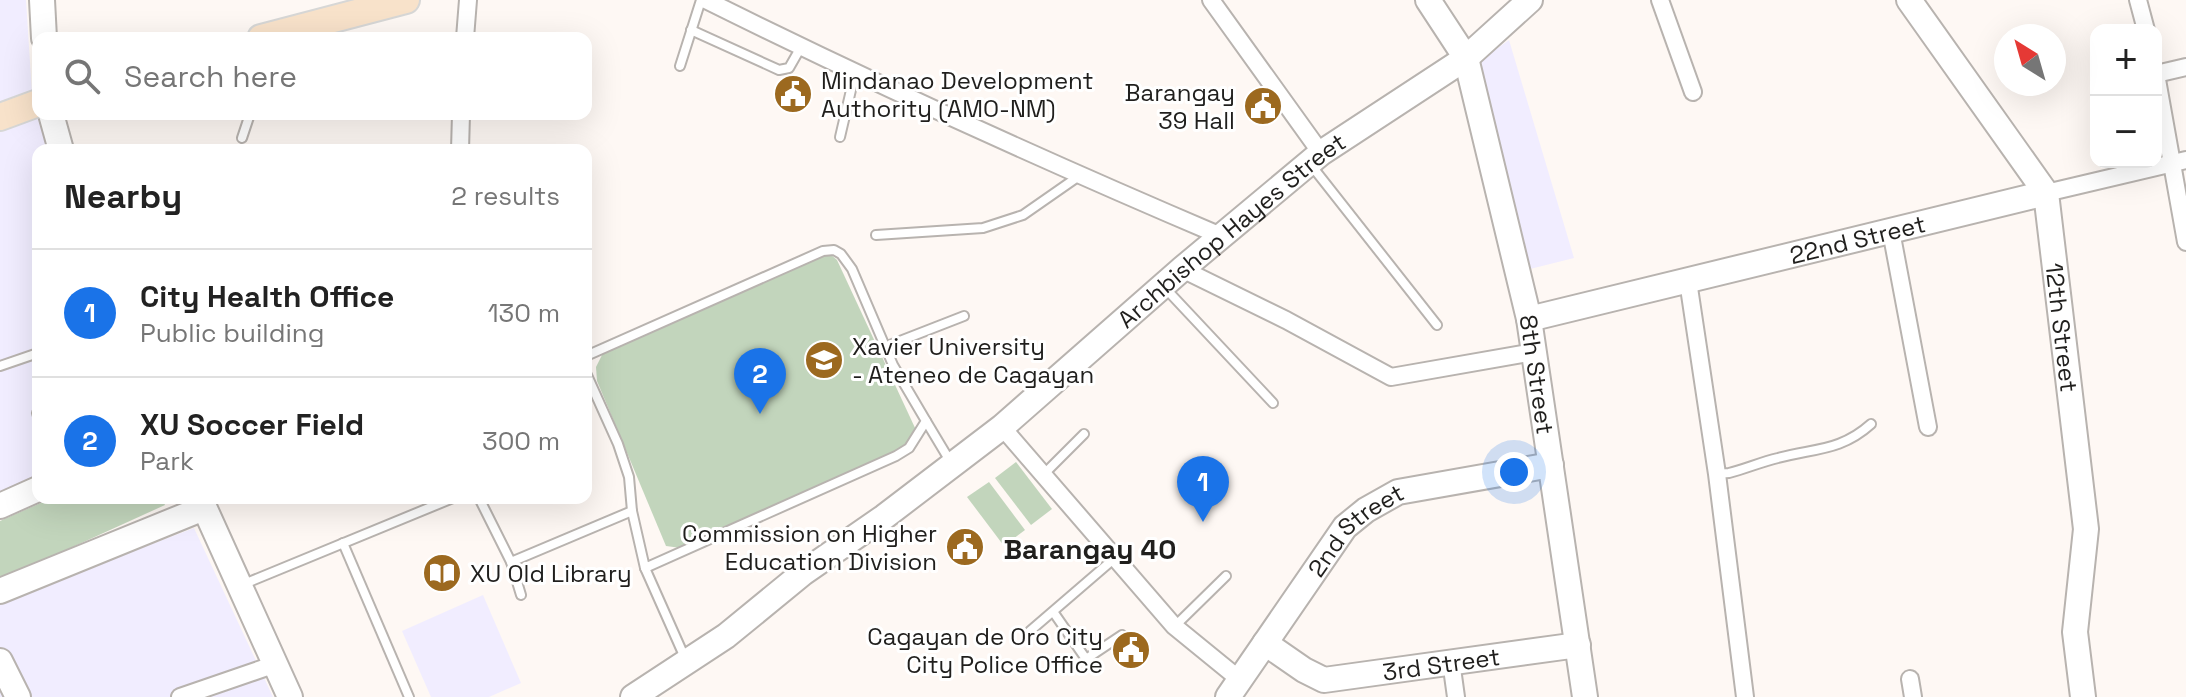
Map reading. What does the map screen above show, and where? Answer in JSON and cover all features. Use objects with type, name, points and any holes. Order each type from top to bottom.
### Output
[{"type":"main road","points":[[286,32],[406,0]]},
{"type":"main road","points":[[0,117],[32,105]]},
{"type":"street","points":[[42,0],[44,32]]},
{"type":"street","points":[[465,32],[468,0]]},
{"type":"street","points":[[703,0],[1079,176],[1221,236]]},
{"type":"street","points":[[1211,0],[1315,158]]},
{"type":"street","name":"8th Street","points":[[1428,0],[1466,58],[1529,319],[1585,697]]},
{"type":"street","name":"Archbishop Hayes Street","points":[[633,697],[687,663],[1002,427],[1182,269],[1315,158],[1466,58],[1530,0]]},
{"type":"street","points":[[1660,0],[1693,92]]},
{"type":"street","name":"12th Street","points":[[1909,0],[2046,193],[2086,529],[2075,632],[2083,697]]},
{"type":"street","points":[[2138,0],[2144,24]]},
{"type":"street","points":[[2162,73],[2186,67]]},
{"type":"street","points":[[2162,96],[2178,162],[2186,242]]},
{"type":"street","points":[[53,120],[59,144]]},
{"type":"street","points":[[460,144],[461,120]]},
{"type":"street","name":"22nd Street","points":[[1529,319],[2178,162]]},
{"type":"street","points":[[1891,231],[1928,427]]},
{"type":"street","points":[[1182,269],[1286,320],[1391,377],[1534,352]]},
{"type":"street","points":[[1688,281],[1717,474],[1745,697]]},
{"type":"street","points":[[1002,427],[1174,626],[1233,688]]},
{"type":"street","name":"2nd Street","points":[[1233,688],[1345,527],[1381,500],[1398,492],[1551,465]]},
{"type":"street","points":[[0,506],[32,492]]},
{"type":"street","points":[[0,591],[200,504]]},
{"type":"street","points":[[202,504],[290,697]]},
{"type":"street","name":"3rd Street","points":[[1265,643],[1324,680],[1578,645]]},
{"type":"street","points":[[0,661],[18,697]]},
{"type":"street","points":[[1451,661],[1456,697]]},
{"type":"street","points":[[180,697],[276,664]]},
{"type":"street","points":[[1910,679],[1913,697]]},
{"type":"lane","points":[[680,66],[703,0]]},
{"type":"lane","points":[[691,30],[779,70],[789,68],[801,47]]},
{"type":"lane","points":[[840,137],[855,73]]},
{"type":"lane","points":[[242,138],[248,120]]},
{"type":"lane","points":[[1315,158],[1437,325]]},
{"type":"lane","points":[[876,235],[983,228],[1023,215],[1079,176]]},
{"type":"lane","points":[[592,353],[823,251],[834,250],[852,269],[893,365],[952,464]]},
{"type":"lane","points":[[1163,286],[1273,403]]},
{"type":"lane","points":[[887,346],[964,316]]},
{"type":"lane","points":[[0,366],[32,355]]},
{"type":"lane","points":[[592,386],[629,477],[632,511],[645,568],[687,663]]},
{"type":"lane","points":[[645,568],[896,456],[909,448],[926,421]]},
{"type":"lane","points":[[1717,474],[1836,447],[1856,438],[1871,424]]},
{"type":"lane","points":[[1044,474],[1084,434]]},
{"type":"lane","points":[[240,586],[438,504]]},
{"type":"lane","points":[[482,504],[511,562],[521,595]]},
{"type":"lane","points":[[511,562],[632,511]]},
{"type":"lane","points":[[343,543],[409,697]]},
{"type":"lane","points":[[1030,631],[1117,557]]},
{"type":"lane","points":[[1174,626],[1226,576]]},
{"type":"lane","points":[[1054,613],[1086,659],[1122,635]]},
{"type":"shaded area","points":[[0,0],[26,0],[32,120],[40,120],[47,144],[32,144],[32,480],[0,494]]},
{"type":"shaded area","points":[[1509,40],[1574,258],[1526,270],[1474,65]]},
{"type":"shaded area","points":[[194,528],[273,697],[0,697],[0,602]]},
{"type":"shaded area","points":[[483,595],[521,683],[489,697],[431,697],[402,631]]},
{"type":"green space","points":[[829,253],[837,260],[916,430],[911,444],[681,548],[666,546],[597,381],[596,367],[603,353]]},
{"type":"green space","points":[[1016,462],[1052,509],[1031,525],[995,478]]},
{"type":"green space","points":[[989,482],[1025,530],[1004,546],[967,497]]},
{"type":"green space","points":[[38,504],[165,505],[0,580],[0,521]]},
{"type":"place","name":"Mindanao Development Authority (AMO-NM)","points":[[793,94]]},
{"type":"place","name":"Barangay 39 Hall","points":[[1263,106]]},
{"type":"place","name":"Xavier University - Ateneo de Cagayan","points":[[824,360]]},
{"type":"place","name":"XU Soccer Field","points":[[760,414]]},
{"type":"place","name":"City Health Office","points":[[1203,522]]},
{"type":"place","name":"Commission on Higher Education Division","points":[[965,547]]},
{"type":"place","name":"XU Old Library","points":[[442,573]]},
{"type":"place","name":"Cagayan de Oro City City Police Office","points":[[1131,650]]},
{"type":"district","name":"Barangay 40","points":[[1090,549]]}]
